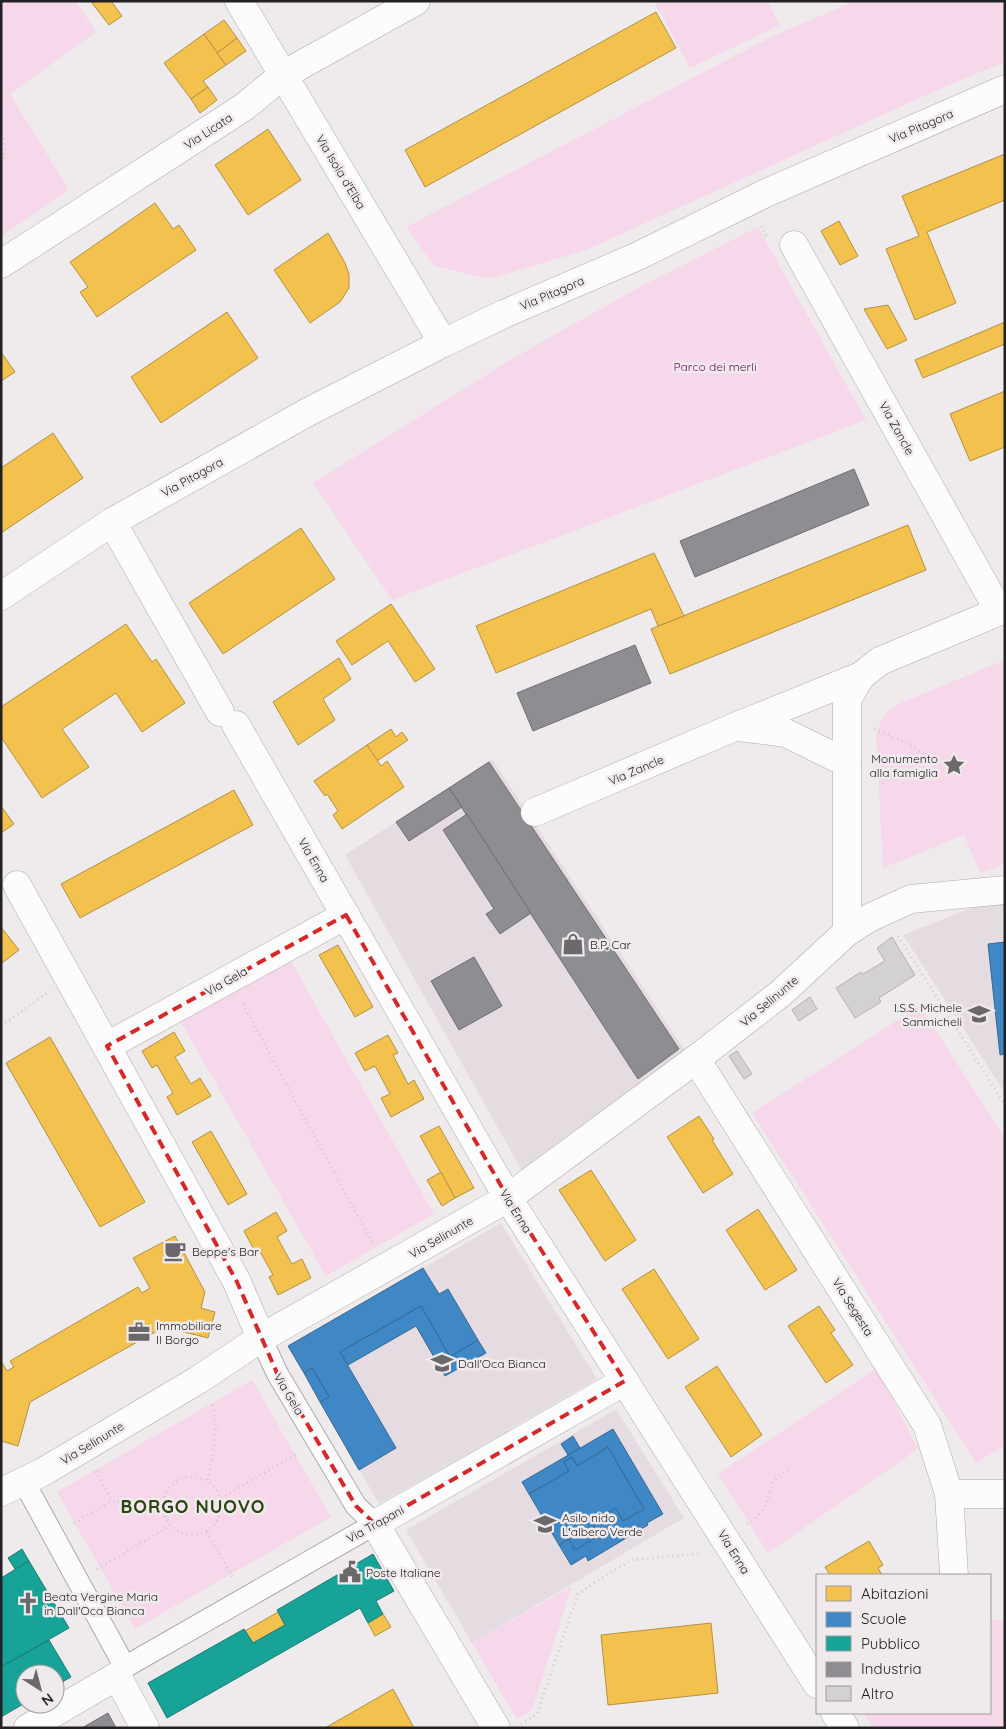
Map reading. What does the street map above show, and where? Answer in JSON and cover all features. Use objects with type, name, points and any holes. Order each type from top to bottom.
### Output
[{"type":"street","name":"Via Isola d'Elba","points":[[240,1],[443,342]]},
{"type":"street","name":"Via Licata","points":[[1,264],[244,107],[283,75],[416,1]]},
{"type":"street","name":"Via Pitagora","points":[[1,596],[112,522],[308,412],[443,342],[638,256],[766,193],[1005,89]]},
{"type":"street","name":"Via Zancle","points":[[535,812],[737,726],[861,676],[880,661],[1002,610],[794,245]]},
{"type":"street","name":"Via Enna","points":[[112,522],[346,915],[508,1198],[816,1682]]},
{"type":"street","points":[[847,932],[847,700],[861,676]]},
{"type":"street","points":[[737,726],[786,733],[847,763]]},
{"type":"street","name":"Via Gela","points":[[17,884],[237,1282],[276,1373],[356,1506],[375,1524],[507,1727]]},
{"type":"street","name":"Via Selinunte","points":[[12,1487],[198,1380],[261,1338],[508,1198],[696,1059],[780,994],[847,932],[872,917],[911,899],[1005,890]]},
{"type":"street","name":"Via Gela","points":[[107,1046],[346,915]]},
{"type":"street","name":"Via Segesta","points":[[696,1059],[927,1425],[949,1494],[954,1574]]},
{"type":"street","name":"Via Trapani","points":[[28,1728],[375,1524],[625,1381]]},
{"type":"street","points":[[12,1487],[121,1672],[145,1728]]},
{"type":"street","points":[[949,1494],[1005,1494]]},
{"type":"street","points":[[836,1714],[845,1728]]},
{"type":"path","points":[[1,134],[5,141],[5,156],[1,163]]},
{"type":"path","points":[[867,725],[904,742],[924,754]]},
{"type":"path","points":[[894,931],[1005,1105]]},
{"type":"path","points":[[1,1026],[55,987]]},
{"type":"path","points":[[240,999],[375,1248]]},
{"type":"path","points":[[208,1480],[217,1423],[214,1408],[209,1398]]},
{"type":"path","points":[[220,1498],[300,1452]]},
{"type":"path","points":[[93,1466],[112,1501]]},
{"type":"path","points":[[507,1727],[537,1714],[578,1594],[632,1560],[697,1554],[724,1536],[749,1523],[762,1511],[768,1501],[773,1481],[791,1467]]},
{"type":"path","points":[[196,1476],[208,1480],[216,1488],[220,1498],[222,1508],[220,1517],[207,1532],[187,1535],[178,1532],[164,1518],[162,1508],[164,1495],[172,1484],[183,1478],[196,1476]]},
{"type":"path","points":[[70,1526],[112,1501],[162,1508]]},
{"type":"path","points":[[94,1570],[170,1526]]},
{"type":"path","points":[[207,1532],[233,1578]]},
{"type":"highlighted area","points":[[346,915],[508,1198],[625,1381],[375,1524],[356,1506],[277,1373],[237,1282],[107,1046]]},
{"type":"shaded area","points":[[492,759],[686,1052],[522,1171],[345,855]]},
{"type":"shaded area","name":"I.S.S. Michele Sanmicheli","points":[[1005,904],[1005,1093],[903,935],[973,907]]},
{"type":"shaded area","name":"Dall'Oca Bianca","points":[[501,1223],[597,1379],[379,1504],[288,1346]]},
{"type":"shaded area","name":"Asilo nido L'albero Verde","points":[[616,1409],[684,1518],[472,1643],[406,1530]]},
{"type":"green space","points":[[76,1],[96,32],[10,94],[69,190],[1,236],[1,2]]},
{"type":"green space","points":[[654,1],[767,1],[780,25],[690,68]]},
{"type":"green space","points":[[855,1],[1005,1],[1005,62],[955,82],[586,250],[489,279],[434,266],[406,227],[773,36]]},
{"type":"green space","name":"Parco dei merli","points":[[758,227],[866,420],[392,600],[313,483],[510,360],[641,286]]},
{"type":"green space","points":[[1005,660],[1005,864],[980,873],[964,835],[883,868],[876,735],[880,723],[892,708],[903,702]]},
{"type":"green space","points":[[290,960],[434,1214],[326,1276],[181,1022]]},
{"type":"green space","points":[[920,1006],[1005,1138],[1005,1445],[976,1463],[752,1113]]},
{"type":"green space","points":[[877,1368],[918,1449],[768,1553],[718,1474]]},
{"type":"green space","points":[[252,1380],[331,1517],[135,1629],[57,1492]]},
{"type":"green space","points":[[572,1586],[532,1710],[517,1719],[472,1643]]},
{"type":"green space","points":[[991,1620],[1005,1621],[1005,1728],[873,1728],[865,1714],[991,1714]]},
{"type":"building: Abitazioni","points":[[94,1],[111,1],[122,16],[109,25],[92,3]]},
{"type":"building: Abitazioni","points":[[656,12],[676,48],[425,187],[405,150]]},
{"type":"building: Abitazioni","points":[[224,20],[237,38],[217,53],[204,34]]},
{"type":"building: Abitazioni","points":[[204,34],[226,65],[203,81],[208,87],[191,99],[164,63]]},
{"type":"building: Abitazioni","points":[[237,38],[246,51],[226,65],[217,53]]},
{"type":"building: Abitazioni","points":[[208,87],[217,100],[200,113],[191,99]]},
{"type":"building: Abitazioni","points":[[268,129],[301,180],[248,215],[215,165]]},
{"type":"building: Abitazioni","points":[[1005,154],[1005,200],[927,232],[956,303],[915,320],[886,249],[919,236],[902,196]]},
{"type":"building: Abitazioni","points":[[155,203],[173,229],[179,225],[196,250],[97,317],[80,292],[88,287],[70,262]]},
{"type":"building: Abitazioni","points":[[839,221],[858,256],[840,265],[821,231]]},
{"type":"building: Abitazioni","points":[[328,233],[345,263],[349,274],[349,288],[340,302],[310,323],[274,270]]},
{"type":"building: Abitazioni","points":[[888,305],[907,340],[887,349],[864,309]]},
{"type":"building: Abitazioni","points":[[227,312],[258,358],[161,423],[131,377]]},
{"type":"building: Abitazioni","points":[[1005,322],[1005,344],[923,378],[915,360]]},
{"type":"building: Abitazioni","points":[[1,352],[15,372],[1,381]]},
{"type":"building: Abitazioni","points":[[1005,391],[1005,447],[970,461],[950,414]]},
{"type":"building: Abitazioni","points":[[53,433],[83,478],[1,533],[1,468]]},
{"type":"building: Abitazioni","points":[[908,525],[926,570],[670,674],[651,629]]},
{"type":"building: Abitazioni","points":[[301,528],[335,579],[223,654],[189,603]]},
{"type":"building: Abitazioni","points":[[654,553],[684,616],[658,626],[651,609],[496,673],[476,626]]},
{"type":"building: Abitazioni","points":[[391,604],[435,669],[415,682],[388,641],[352,665],[336,641]]},
{"type":"building: Abitazioni","points":[[126,624],[152,662],[156,659],[185,703],[142,732],[116,693],[62,729],[89,767],[42,798],[1,737],[1,707]]},
{"type":"building: Abitazioni","points":[[339,658],[351,679],[323,699],[335,720],[298,745],[273,702]]},
{"type":"building: Abitazioni","points":[[391,729],[396,737],[402,732],[408,740],[377,761],[367,745]]},
{"type":"building: Abitazioni","points":[[367,745],[381,766],[387,761],[404,787],[342,829],[333,815],[338,811],[327,794],[325,796],[314,781]]},
{"type":"building: Abitazioni","points":[[234,790],[253,825],[80,918],[61,884]]},
{"type":"building: Abitazioni","points":[[1,806],[14,824],[1,833]]},
{"type":"building: Abitazioni","points":[[1,927],[19,950],[1,964]]},
{"type":"building: Abitazioni","points":[[338,945],[373,1007],[355,1017],[319,955]]},
{"type":"building: Abitazioni","points":[[174,1032],[185,1051],[175,1057],[191,1084],[200,1078],[211,1096],[177,1115],[167,1097],[173,1093],[157,1065],[152,1068],[142,1051]]},
{"type":"building: Abitazioni","points":[[388,1035],[398,1053],[393,1055],[408,1084],[414,1080],[424,1099],[391,1117],[381,1098],[390,1094],[375,1066],[365,1071],[355,1053]]},
{"type":"building: Abitazioni","points":[[50,1037],[145,1202],[100,1227],[6,1063]]},
{"type":"building: Abitazioni","points":[[699,1116],[733,1174],[703,1193],[667,1137]]},
{"type":"building: Abitazioni","points":[[439,1126],[474,1188],[455,1198],[420,1136]]},
{"type":"building: Abitazioni","points":[[211,1131],[247,1194],[228,1205],[192,1142]]},
{"type":"building: Abitazioni","points":[[591,1170],[636,1240],[605,1261],[559,1190]]},
{"type":"building: Abitazioni","points":[[441,1172],[455,1198],[442,1206],[427,1180]]},
{"type":"building: Abitazioni","points":[[758,1209],[797,1270],[765,1290],[726,1230]]},
{"type":"building: Abitazioni","points":[[276,1212],[287,1231],[277,1237],[292,1264],[302,1259],[311,1278],[278,1295],[269,1277],[273,1275],[258,1248],[254,1250],[244,1231]]},
{"type":"building: Abitazioni","points":[[175,1236],[205,1292],[201,1308],[215,1312],[208,1338],[164,1327],[30,1402],[18,1446],[1,1441],[1,1361],[7,1371],[14,1367],[10,1361],[138,1287],[142,1293],[150,1288],[133,1258]]},
{"type":"building: Abitazioni","points":[[654,1269],[699,1339],[668,1359],[622,1289]]},
{"type":"building: Abitazioni","points":[[819,1306],[835,1330],[831,1333],[853,1365],[826,1383],[788,1326]]},
{"type":"building: Abitazioni","points":[[717,1366],[762,1435],[731,1457],[685,1387]]},
{"type":"building: Abitazioni","points":[[869,1541],[883,1565],[878,1568],[881,1574],[829,1574],[825,1567]]},
{"type":"building: Abitazioni","points":[[278,1612],[285,1625],[253,1643],[245,1631]]},
{"type":"building: Abitazioni","points":[[383,1614],[391,1627],[375,1636],[368,1623]]},
{"type":"building: Abitazioni","points":[[711,1623],[718,1693],[608,1705],[601,1635]]},
{"type":"building: Abitazioni","points":[[393,1689],[414,1728],[325,1728]]},
{"type":"building: Scuole","points":[[1005,942],[1005,1054],[1000,1055],[988,944]]},
{"type":"building: Scuole","points":[[423,1268],[439,1294],[448,1289],[478,1340],[450,1357],[421,1306],[340,1352],[396,1448],[359,1470],[320,1402],[329,1397],[312,1368],[304,1373],[288,1346]]},
{"type":"building: Scuole","points":[[421,1306],[450,1357],[478,1340],[486,1353],[445,1376],[416,1326],[348,1365],[340,1352]]},
{"type":"building: Scuole","points":[[312,1368],[329,1397],[320,1402],[304,1373]]},
{"type":"building: Scuole","points":[[613,1429],[663,1514],[588,1561],[586,1556],[571,1565],[559,1545],[569,1539],[575,1550],[600,1535],[591,1522],[616,1508],[623,1521],[644,1509],[608,1447],[577,1466],[572,1457],[564,1462],[569,1471],[529,1494],[522,1482]]},
{"type":"building: Scuole","points":[[573,1436],[580,1448],[568,1455],[561,1444]]},
{"type":"building: Scuole","points":[[608,1447],[644,1509],[623,1521],[616,1508],[591,1522],[600,1535],[575,1550],[569,1539],[559,1545],[529,1494],[569,1471],[564,1462],[572,1457],[577,1466]]},
{"type":"building: Pubblico","points":[[22,1549],[29,1561],[15,1569],[8,1558]]},
{"type":"building: Pubblico","points":[[373,1554],[394,1591],[376,1601],[383,1614],[368,1623],[360,1608],[167,1718],[148,1683],[244,1629],[253,1643],[285,1625],[277,1610]]},
{"type":"building: Pubblico","name":"Beata Vergine Maria in Dall'Oca Bianca","points":[[29,1561],[69,1628],[1,1667],[1,1578]]},
{"type":"building: Pubblico","points":[[49,1640],[63,1664],[15,1664],[15,1709],[1,1717],[1,1667]]},
{"type":"building: Pubblico","points":[[65,1667],[71,1677],[65,1680]]},
{"type":"building: Industria","points":[[854,469],[869,505],[695,577],[680,541]]},
{"type":"building: Industria","points":[[635,645],[651,683],[533,731],[517,693]]},
{"type":"building: Industria","points":[[489,762],[679,1049],[638,1079],[449,788]]},
{"type":"building: Industria","points":[[449,788],[462,807],[409,841],[396,822]]},
{"type":"building: Industria","points":[[467,814],[531,913],[500,934],[486,914],[494,909],[443,830]]},
{"type":"building: Industria","points":[[474,957],[502,1006],[459,1030],[431,981]]},
{"type":"building: Industria","points":[[108,1713],[116,1728],[82,1728]]},
{"type":"building: Altro","points":[[892,937],[915,975],[879,998],[881,1002],[855,1018],[836,988],[861,972],[863,974],[885,961],[877,948]]},
{"type":"building: Altro","points":[[810,997],[817,1009],[799,1021],[792,1010]]},
{"type":"building: Altro","points":[[737,1051],[752,1074],[744,1079],[729,1056]]},
{"type":"place","name":"Monumento alla famiglia","points":[[954,765]]},
{"type":"place","name":"B.P. Car","points":[[573,944]]},
{"type":"place","name":"I.S.S. Michele Sanmicheli","points":[[979,1014]]},
{"type":"place","name":"Beppe's Bar","points":[[175,1251]]},
{"type":"place","name":"Immobiliare Il Borgo","points":[[139,1332]]},
{"type":"place","name":"Dall'Oca Bianca","points":[[442,1363]]},
{"type":"place","name":"Asilo nido L'albero Verde","points":[[545,1524]]},
{"type":"place","name":"Poste Italiane","points":[[350,1572]]},
{"type":"place","name":"Beata Vergine Maria in Dall'Oca Bianca","points":[[28,1603]]},
{"type":"district","name":"BORGO NUOVO","points":[[193,1506]]}]
